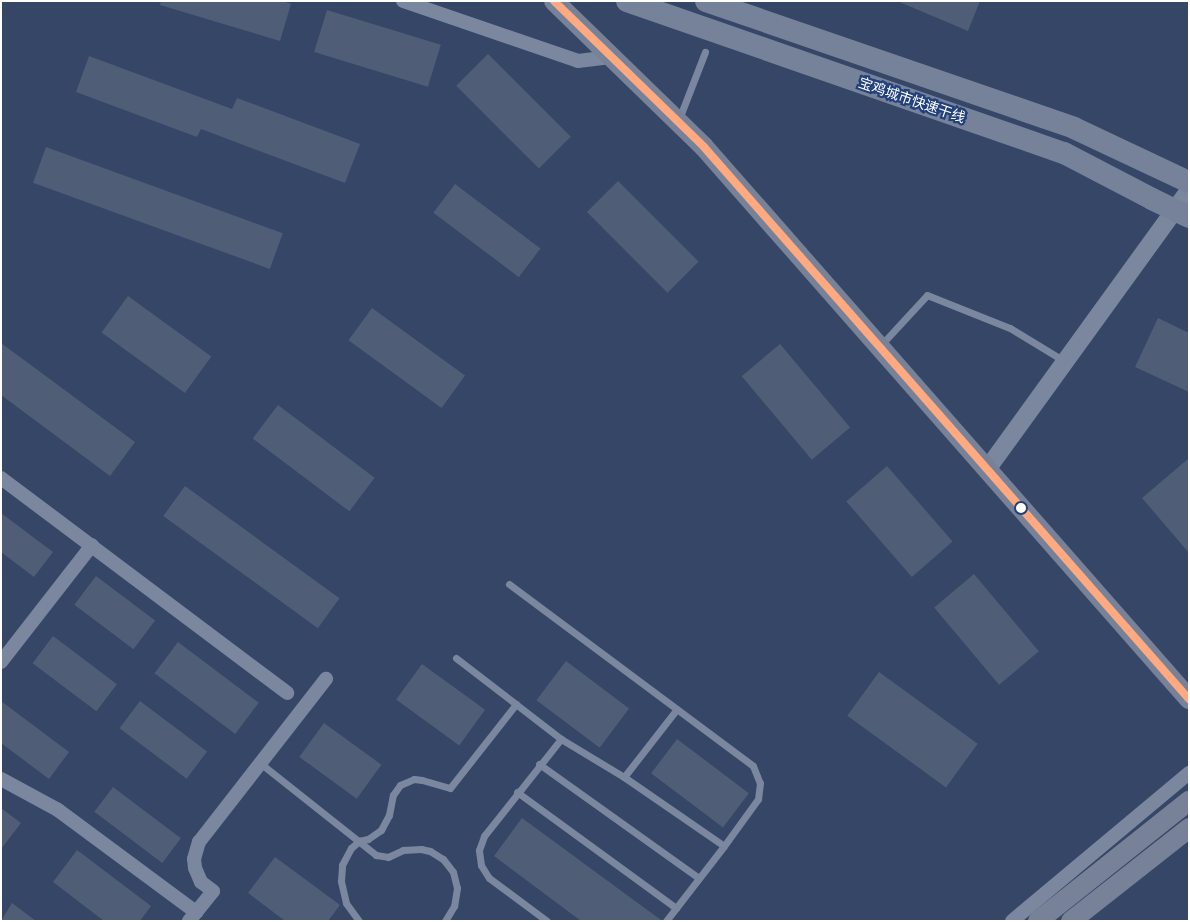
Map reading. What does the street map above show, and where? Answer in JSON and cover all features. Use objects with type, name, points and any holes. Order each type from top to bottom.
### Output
[{"type":"highway","name":"宝鸡城市快速干线","points":[[627,1],[1064,153],[1189,217]]},
{"type":"highway","name":"宝鸡城市快速干线","points":[[706,1],[1074,128],[1189,182]]},
{"type":"main road","points":[[554,1],[704,147],[1189,699]]},
{"type":"main road","points":[[1038,921],[1189,801]]},
{"type":"main road","points":[[1071,921],[1189,828]]},
{"type":"street","points":[[404,1],[578,61],[612,57]]},
{"type":"street","points":[[988,468],[1189,190]]},
{"type":"street","points":[[1,478],[287,693]]},
{"type":"street","points":[[1,662],[92,545]]},
{"type":"street","points":[[1,779],[58,810],[193,916],[213,891],[202,882],[195,868],[194,859],[199,842],[326,679]]},
{"type":"street","points":[[1012,921],[1189,772]]},
{"type":"lane","points":[[678,122],[705,52]]},
{"type":"lane","points":[[880,346],[927,295],[1010,328],[1065,362]]},
{"type":"lane","points":[[509,584],[752,766],[758,777],[760,791],[758,799],[666,921]]},
{"type":"lane","points":[[456,658],[562,739],[624,777],[724,846]]},
{"type":"lane","points":[[359,921],[346,903],[341,881],[346,858],[359,841],[375,836],[381,830],[389,815],[393,795],[400,785],[414,779],[450,788],[516,704]]},
{"type":"lane","points":[[624,777],[677,709]]},
{"type":"lane","points":[[547,921],[489,878],[484,872],[479,858],[484,836],[539,764],[562,739]]},
{"type":"lane","points":[[260,763],[376,854],[388,857],[403,850],[421,849],[430,851],[443,859],[453,872],[457,888],[454,906],[445,921]]},
{"type":"lane","points":[[539,764],[699,878]]},
{"type":"lane","points":[[517,792],[676,908]]},
{"type":"building","points":[[161,1],[283,1],[291,4],[280,41],[160,5]]},
{"type":"building","points":[[897,1],[980,1],[968,31]]},
{"type":"building","points":[[327,10],[441,45],[428,87],[314,52]]},
{"type":"building","points":[[488,54],[571,137],[539,169],[456,86]]},
{"type":"building","points":[[89,56],[232,109],[237,98],[360,144],[345,183],[201,129],[197,137],[76,92]]},
{"type":"building","points":[[46,147],[283,233],[270,269],[33,183]]},
{"type":"building","points":[[618,181],[699,262],[667,293],[587,212]]},
{"type":"building","points":[[455,184],[540,248],[519,277],[433,213]]},
{"type":"building","points":[[128,296],[211,357],[185,393],[102,332]]},
{"type":"building","points":[[372,308],[465,376],[442,408],[348,340]]},
{"type":"building","points":[[1158,318],[1189,333],[1189,392],[1135,367]]},
{"type":"building","points":[[1,343],[135,442],[110,476],[1,395]]},
{"type":"building","points":[[780,344],[850,427],[812,460],[742,376]]},
{"type":"building","points":[[278,405],[375,478],[349,511],[253,439]]},
{"type":"building","points":[[1189,458],[1189,553],[1142,498]]},
{"type":"building","points":[[887,466],[953,541],[912,577],[846,501]]},
{"type":"building","points":[[185,486],[340,598],[318,628],[163,516]]},
{"type":"building","points":[[1,513],[53,552],[34,577],[1,552]]},
{"type":"building","points":[[974,574],[1039,651],[999,685],[934,607]]},
{"type":"building","points":[[96,576],[155,621],[133,649],[74,605]]},
{"type":"building","points":[[53,636],[117,684],[96,711],[33,663]]},
{"type":"building","points":[[178,642],[259,703],[235,734],[155,673]]},
{"type":"building","points":[[566,661],[629,709],[600,748],[537,700]]},
{"type":"building","points":[[422,664],[485,710],[459,745],[396,700]]},
{"type":"building","points":[[879,672],[978,744],[946,787],[847,716]]},
{"type":"building","points":[[1,701],[69,752],[49,779],[1,743]]},
{"type":"building","points":[[140,701],[207,752],[187,779],[120,728]]},
{"type":"building","points":[[324,723],[381,765],[357,799],[299,757]]},
{"type":"building","points":[[677,739],[749,793],[723,828],[651,773]]},
{"type":"building","points":[[113,787],[181,838],[162,863],[94,812]]},
{"type":"building","points":[[1,808],[21,823],[1,849]]},
{"type":"building","points":[[522,818],[661,921],[581,921],[494,856]]},
{"type":"building","points":[[77,850],[151,906],[140,921],[104,921],[53,882]]},
{"type":"building","points":[[275,857],[340,905],[328,921],[285,921],[248,893]]},
{"type":"building","points":[[12,903],[36,921],[1,921]]},
{"type":"transit line","points":[[554,1],[704,147],[1189,699]]}]
